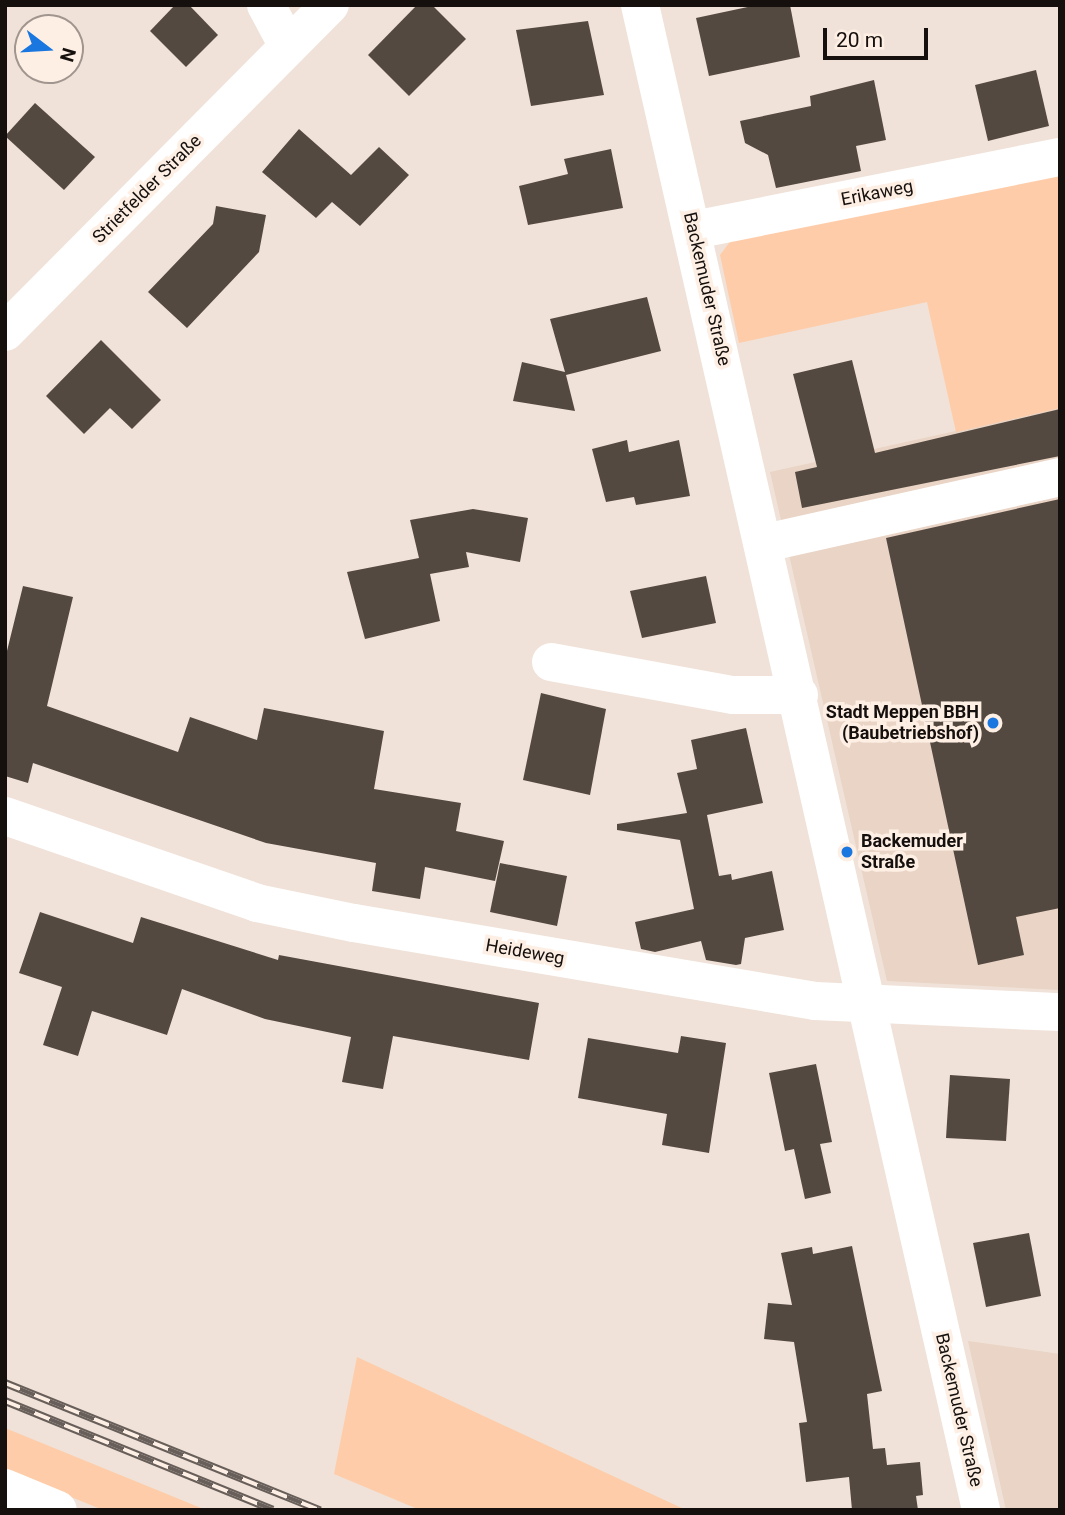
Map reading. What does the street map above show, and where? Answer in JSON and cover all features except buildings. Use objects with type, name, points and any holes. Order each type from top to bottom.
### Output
[{"type":"street","points":[[266,5],[288,46]]},
{"type":"street","name":"Strietfelder Straße","points":[[5,332],[330,5]]},
{"type":"street","name":"Backemuder Straße","points":[[640,5],[765,543],[981,1510]]},
{"type":"street","name":"Erikaweg","points":[[694,230],[1060,157]]},
{"type":"street","points":[[765,543],[1060,477]]},
{"type":"street","points":[[551,662],[733,695],[799,695]]},
{"type":"street","name":"Heideweg","points":[[5,816],[146,868],[269,905],[815,1001],[1060,1012]]},
{"type":"street","points":[[5,1488],[58,1510]]},
{"type":"shaded area","points":[[1060,171],[1060,408],[956,432],[927,302],[739,343],[720,255],[732,239]]},
{"type":"shaded area","points":[[1060,408],[1060,990],[887,981],[770,472]]},
{"type":"shaded area","points":[[968,1341],[1060,1354],[1060,1510],[1006,1510]]},
{"type":"shaded area","points":[[357,1357],[686,1510],[420,1510],[334,1474]]},
{"type":"shaded area","points":[[5,1428],[206,1510],[103,1510],[5,1470]]},
{"type":"railway","points":[[5,1383],[320,1510]]},
{"type":"railway","points":[[5,1401],[273,1510]]},
{"type":"place","name":"Stadt Meppen BBH (Baubetriebshof)","points":[[993,723]]},
{"type":"place","name":"Backemuder Straße","points":[[847,852]]}]
